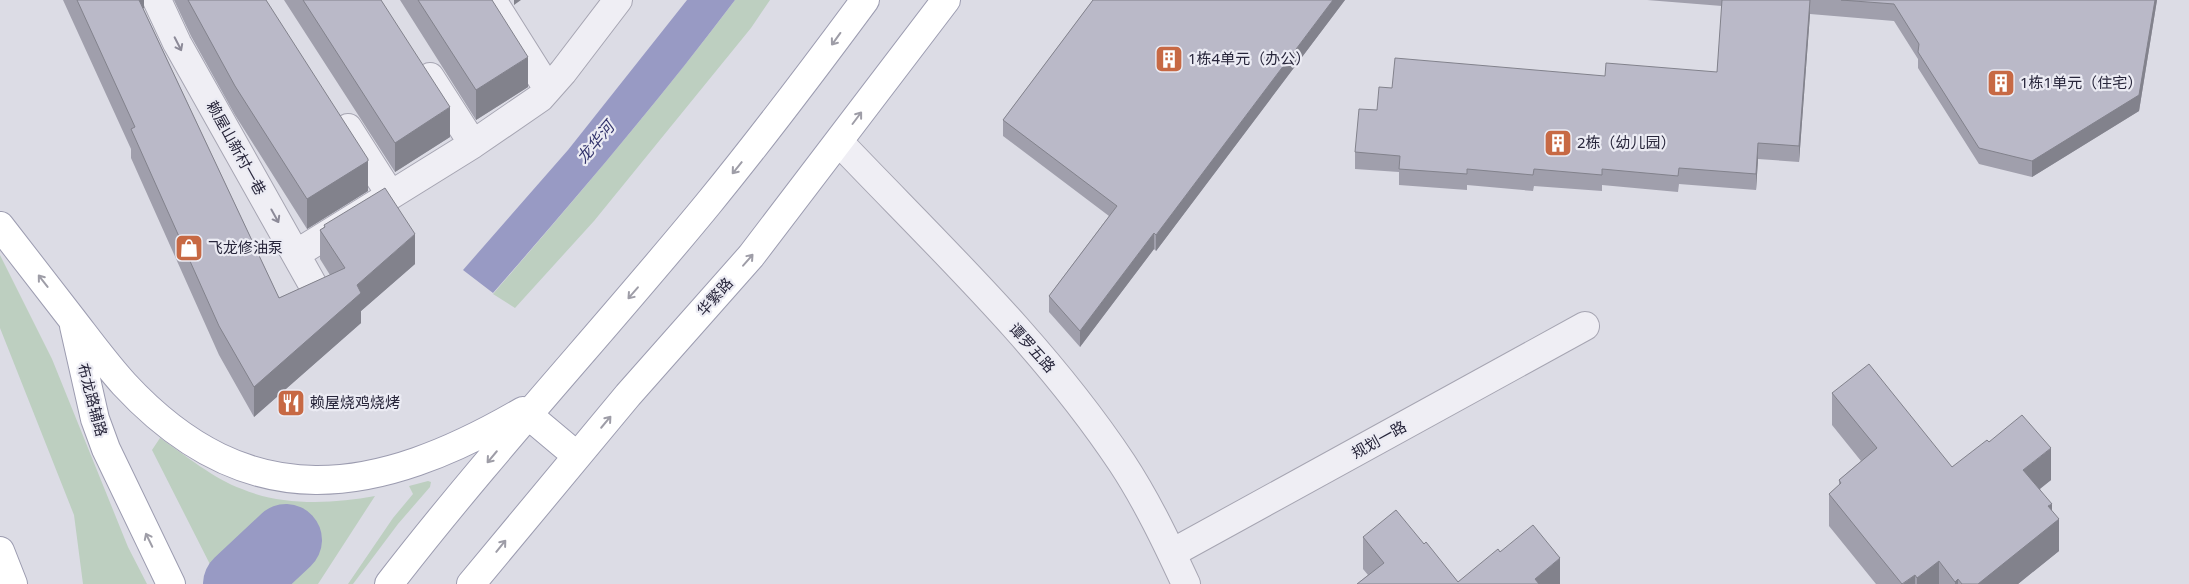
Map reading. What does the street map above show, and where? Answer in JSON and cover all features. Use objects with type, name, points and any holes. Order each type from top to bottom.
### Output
[{"type":"main road","points":[[389,584],[434,526],[527,414],[707,204],[787,106],[864,0]]},
{"type":"main road","name":"华繁路","points":[[471,584],[577,456],[751,256],[946,0]]},
{"type":"main road","name":"布龙路辅路","points":[[0,226],[73,320],[92,410],[103,441],[170,584]]},
{"type":"main road","points":[[73,320],[124,383],[146,406],[178,432],[233,464],[279,478],[306,480],[348,478],[369,476],[408,466],[500,424],[546,393]]},
{"type":"main road","points":[[527,414],[577,456]]},
{"type":"main road","points":[[0,551],[13,584]]},
{"type":"street","name":"赖屋山新村一巷","points":[[157,0],[177,43],[318,294]]},
{"type":"street","points":[[492,0],[548,89]]},
{"type":"street","points":[[296,254],[525,110],[563,72],[614,2]]},
{"type":"street","points":[[417,56],[473,144]]},
{"type":"street","points":[[333,105],[390,194]]},
{"type":"street","name":"谭罗五路","points":[[839,142],[968,277],[1053,370],[1122,464],[1172,553],[1186,584]]},
{"type":"street","name":"规划一路","points":[[1172,553],[1586,326]]},
{"type":"green space","points":[[735,0],[770,0],[751,28],[594,221],[515,308],[493,294],[647,112]]},
{"type":"green space","points":[[0,255],[52,359],[128,547],[147,584],[83,584],[74,515],[0,328]]},
{"type":"green space","points":[[160,438],[231,485],[258,495],[308,502],[342,501],[375,496],[318,584],[220,584],[152,450]]},
{"type":"green space","points":[[428,481],[431,482],[430,487],[398,524],[353,584],[348,584],[393,518],[413,494],[409,486]]},
{"type":"water","points":[[687,0],[735,0],[617,149],[493,293],[463,270],[568,150]]},
{"type":"water","points":[[259,523],[301,556],[274,584],[198,584],[212,567]]},
{"type":"pier","points":[[210,566],[219,584],[195,584],[196,582]]},
{"type":"building","points":[[77,0],[139,0],[279,298],[345,268],[320,230],[325,227],[324,225],[385,188],[415,234],[357,285],[361,293],[254,387],[219,326],[131,129],[135,127]]},
{"type":"building","points":[[188,0],[266,0],[368,161],[307,199],[235,86]]},
{"type":"building","points":[[303,0],[381,0],[450,107],[395,143]]},
{"type":"building","points":[[418,0],[492,0],[528,57],[476,90]]},
{"type":"building","name":"1栋4单元（办公）","points":[[1093,0],[1333,0],[1156,235],[1154,233],[1080,331],[1049,296],[1117,206],[1003,120]]},
{"type":"building","name":"2栋（幼儿园）","points":[[1722,0],[1810,0],[1799,146],[1758,143],[1756,174],[1679,168],[1678,176],[1602,169],[1602,175],[1534,169],[1533,175],[1467,169],[1467,174],[1399,169],[1400,156],[1355,152],[1359,109],[1377,110],[1379,87],[1392,88],[1395,58],[1605,76],[1606,63],[1717,72]]},
{"type":"building","name":"1栋1单元（住宅）","points":[[1841,0],[2155,0],[2139,95],[2032,161],[1979,148],[1918,52],[1919,44],[1894,4]]},
{"type":"building","points":[[1869,364],[1952,467],[1987,440],[1989,442],[2022,415],[2051,448],[2023,470],[2052,504],[2048,506],[2059,519],[1978,584],[1962,584],[1958,579],[1955,582],[1939,561],[1917,578],[1915,575],[1902,584],[1829,494],[1841,483],[1839,480],[1877,448],[1832,393]]},
{"type":"building","points":[[1396,510],[1424,544],[1426,542],[1458,582],[1498,549],[1500,552],[1533,525],[1560,558],[1535,579],[1539,584],[1357,584],[1384,563],[1363,537]]},
{"type":"waterway","name":"龙华河","points":[[239,584],[286,540]]},
{"type":"place","name":"1栋4单元（办公）","points":[[1169,59]]},
{"type":"place","name":"1栋1单元（住宅）","points":[[2001,83]]},
{"type":"place","name":"2栋（幼儿园）","points":[[1558,143]]},
{"type":"place","name":"飞龙修油泵","points":[[189,248]]},
{"type":"place","name":"赖屋烧鸡烧烤","points":[[291,403]]}]
